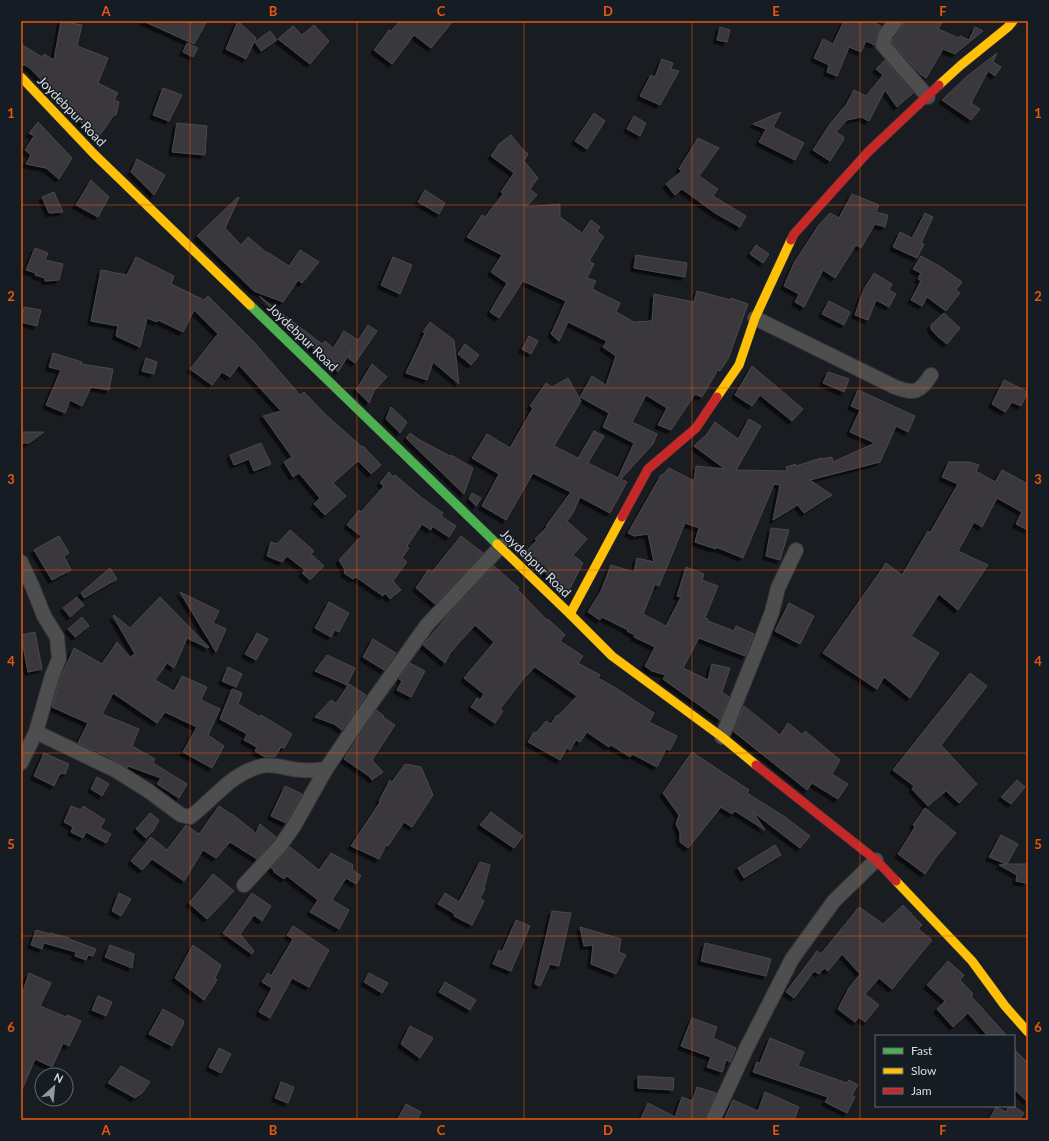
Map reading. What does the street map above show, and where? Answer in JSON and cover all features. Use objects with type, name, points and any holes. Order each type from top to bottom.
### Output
[{"type":"main road","points":[[570,614],[648,469],[696,428],[739,365],[755,318],[794,234],[868,152],[961,65],[1008,27],[1013,21]]},
{"type":"main road","name":"Joydebpur Road","points":[[21,77],[94,154],[501,546],[612,656],[722,737],[876,860],[972,961],[1005,1006],[1028,1032]]},
{"type":"street","points":[[896,21],[886,34],[883,45],[928,97]]},
{"type":"street","points":[[755,318],[908,392],[918,390],[931,375]]},
{"type":"street","points":[[244,884],[280,846],[294,826],[326,769],[427,625],[501,546]]},
{"type":"street","points":[[722,737],[772,612],[778,588],[796,550]]},
{"type":"street","points":[[21,562],[44,616],[57,637],[59,652],[59,659],[52,676],[36,732],[21,763]]},
{"type":"street","points":[[36,732],[117,771],[150,792],[181,815],[190,817],[201,809],[213,795],[249,770],[263,766],[301,770],[326,769]]},
{"type":"street","points":[[713,1120],[747,1047],[792,959],[834,901],[876,860]]},
{"type":"building","points":[[61,21],[82,25],[77,46],[108,58],[98,83],[118,93],[114,100],[119,102],[116,115],[114,115],[97,139],[30,68],[25,65],[21,65],[21,44],[42,57],[44,54],[54,60]]},
{"type":"building","points":[[143,21],[207,21],[194,44]]},
{"type":"building","points":[[238,21],[256,38],[246,59],[226,49]]},
{"type":"building","points":[[400,21],[453,21],[431,48],[414,35],[392,64],[374,50],[389,30],[391,31]]},
{"type":"building","points":[[844,21],[870,21],[881,26],[875,45],[866,41],[861,52],[849,47],[837,76],[827,72],[829,65],[814,58],[823,39],[833,44]]},
{"type":"building","points":[[904,21],[943,21],[938,29],[959,38],[960,36],[969,40],[975,27],[983,31],[955,54],[943,49],[926,78],[920,74],[892,43],[903,26]]},
{"type":"building","points":[[314,25],[329,41],[310,64],[278,39],[293,26],[302,35]]},
{"type":"building","points":[[720,27],[730,30],[727,42],[717,40]]},
{"type":"building","points":[[270,31],[277,40],[261,51],[255,42]]},
{"type":"building","points":[[187,43],[198,48],[193,57],[183,52]]},
{"type":"building","points":[[997,53],[993,62],[1001,67],[995,76],[988,71],[971,103],[980,109],[971,120],[942,100],[965,78]]},
{"type":"building","points":[[662,59],[673,63],[671,69],[679,71],[660,105],[640,96],[651,75],[655,77]]},
{"type":"building","points":[[885,60],[913,93],[897,107],[885,90],[869,121],[861,117],[847,120],[836,132],[844,137],[844,139],[830,161],[813,150],[830,124],[846,105],[854,90],[866,96],[883,75],[876,69]]},
{"type":"building","points":[[163,88],[182,95],[169,121],[153,115]]},
{"type":"building","points":[[781,112],[773,127],[804,143],[795,160],[759,142],[766,129],[753,124]]},
{"type":"building","points":[[594,113],[605,121],[587,149],[575,141]]},
{"type":"building","points":[[634,116],[646,123],[640,136],[627,129]]},
{"type":"building","points":[[38,122],[72,158],[59,179],[46,168],[26,164],[31,155],[25,150],[34,136],[29,133]]},
{"type":"building","points":[[177,123],[207,126],[205,155],[172,152]]},
{"type":"building","points":[[511,135],[528,154],[524,161],[538,178],[530,189],[537,195],[526,207],[560,204],[560,217],[582,233],[591,220],[600,227],[597,231],[604,237],[589,261],[594,264],[587,278],[596,281],[592,289],[620,303],[616,312],[634,322],[652,321],[654,294],[694,302],[697,291],[731,300],[731,298],[748,304],[728,359],[720,371],[718,370],[702,397],[695,394],[671,430],[658,425],[667,408],[646,395],[632,422],[657,434],[653,444],[621,479],[627,482],[610,513],[580,497],[573,513],[567,521],[587,539],[573,555],[583,563],[567,594],[525,553],[537,540],[535,539],[547,527],[546,526],[571,492],[533,473],[506,520],[482,506],[499,474],[472,458],[487,434],[510,448],[533,408],[530,406],[546,383],[552,387],[568,378],[581,401],[554,446],[578,458],[594,431],[604,436],[588,463],[618,478],[634,443],[603,427],[609,413],[580,397],[592,376],[606,385],[616,356],[603,347],[607,341],[568,322],[559,341],[551,334],[566,301],[523,281],[499,318],[490,312],[507,283],[491,272],[502,255],[467,237],[482,215],[485,217],[503,194],[501,192],[514,173],[491,156],[499,144]]},
{"type":"building","points":[[698,138],[719,148],[699,176],[718,189],[713,196],[746,216],[740,227],[715,213],[682,189],[675,195],[666,184],[682,171],[679,169]]},
{"type":"building","points":[[137,159],[165,175],[154,195],[131,172]]},
{"type":"building","points":[[91,180],[109,197],[98,217],[76,205]]},
{"type":"building","points":[[425,190],[445,203],[439,214],[418,202]]},
{"type":"building","points":[[54,192],[63,212],[49,213],[42,197]]},
{"type":"building","points":[[852,194],[879,205],[876,212],[888,215],[885,227],[875,224],[861,248],[856,245],[835,278],[823,270],[804,307],[795,302],[799,294],[784,286],[794,263],[818,226],[830,213],[839,218]]},
{"type":"building","points":[[238,197],[239,198],[225,228],[241,245],[248,237],[267,253],[289,266],[300,250],[319,262],[302,283],[298,280],[283,302],[254,291],[197,236]]},
{"type":"building","points":[[925,213],[933,217],[921,243],[924,244],[917,258],[893,247],[900,232],[912,238]]},
{"type":"building","points":[[756,245],[769,254],[763,263],[750,254]]},
{"type":"building","points":[[35,248],[48,253],[45,260],[63,264],[59,280],[45,281],[45,278],[26,270]]},
{"type":"building","points":[[636,255],[687,263],[685,277],[634,268]]},
{"type":"building","points":[[921,256],[941,267],[962,282],[956,290],[960,293],[946,311],[927,297],[922,306],[911,300],[921,281],[918,279],[921,273],[913,269]]},
{"type":"building","points":[[136,257],[174,276],[171,284],[204,300],[208,296],[254,342],[300,395],[304,392],[326,415],[362,447],[363,446],[381,465],[371,474],[358,461],[333,483],[346,496],[325,515],[314,504],[320,498],[299,473],[293,477],[284,462],[292,457],[263,416],[281,411],[239,365],[230,377],[222,372],[212,385],[190,369],[218,334],[194,310],[183,332],[158,320],[157,322],[147,318],[140,347],[116,336],[118,326],[91,321],[101,270],[127,275]]},
{"type":"building","points":[[393,257],[412,265],[400,294],[381,285]]},
{"type":"building","points":[[874,273],[892,284],[889,290],[896,294],[889,307],[876,300],[868,320],[855,315],[864,289]]},
{"type":"building","points":[[259,296],[322,344],[325,341],[333,348],[344,331],[358,340],[368,325],[377,331],[355,363],[348,358],[352,352],[351,351],[338,372]]},
{"type":"building","points":[[829,301],[850,312],[844,325],[822,314]]},
{"type":"building","points":[[24,307],[41,310],[37,326],[21,322]]},
{"type":"building","points":[[944,313],[960,328],[947,344],[931,329],[931,325]]},
{"type":"building","points":[[430,322],[454,340],[459,384],[433,362],[427,380],[406,373],[425,333],[423,332]]},
{"type":"building","points":[[529,336],[538,341],[531,354],[522,349]]},
{"type":"building","points":[[465,344],[479,355],[471,365],[458,354]]},
{"type":"building","points":[[53,353],[82,362],[81,364],[113,369],[109,390],[91,387],[82,406],[70,400],[65,413],[46,405],[61,370],[49,367]]},
{"type":"building","points":[[146,358],[157,362],[154,374],[142,371]]},
{"type":"building","points":[[372,364],[387,377],[374,391],[369,403],[356,390]]},
{"type":"building","points":[[752,366],[803,409],[792,421],[760,395],[752,406],[735,395]]},
{"type":"building","points":[[828,372],[849,379],[844,392],[823,383]]},
{"type":"building","points":[[1004,380],[1028,392],[1021,406],[1012,402],[1005,412],[992,404]]},
{"type":"building","points":[[858,390],[915,416],[908,432],[896,426],[880,462],[810,480],[832,495],[804,513],[797,504],[773,520],[780,485],[774,484],[743,558],[716,547],[716,549],[695,542],[699,528],[685,523],[659,586],[655,584],[643,614],[666,626],[681,597],[677,596],[686,567],[704,574],[702,580],[718,586],[705,618],[708,619],[708,621],[734,631],[736,626],[754,634],[745,656],[699,638],[683,668],[708,680],[712,664],[730,668],[722,692],[729,697],[720,720],[663,679],[666,675],[652,671],[645,666],[655,647],[634,637],[635,635],[627,631],[628,630],[602,617],[600,620],[588,612],[601,591],[611,565],[634,572],[637,558],[654,562],[648,534],[634,536],[628,533],[661,475],[669,468],[694,481],[696,466],[725,469],[694,446],[706,435],[715,422],[738,439],[749,419],[761,426],[736,470],[787,471],[786,467],[796,464],[796,466],[821,458],[832,457],[833,462],[875,443],[850,432],[860,410],[851,406]]},
{"type":"building","points":[[391,407],[407,422],[400,433],[386,419]]},
{"type":"building","points":[[21,432],[44,432],[29,443],[21,443]]},
{"type":"building","points":[[410,433],[418,439],[450,456],[451,455],[473,468],[464,494],[406,438]]},
{"type":"building","points":[[261,443],[271,464],[254,471],[249,459],[234,465],[230,455]]},
{"type":"building","points":[[949,462],[970,462],[979,465],[976,471],[995,482],[1002,470],[1028,484],[1028,530],[1016,524],[1022,512],[997,498],[982,527],[974,522],[958,551],[988,565],[958,610],[939,594],[911,636],[939,653],[910,698],[884,677],[877,689],[823,653],[886,563],[902,575],[928,531],[930,533],[958,484],[942,477]]},
{"type":"building","points":[[389,472],[393,477],[395,475],[422,498],[443,513],[441,516],[456,526],[449,537],[432,526],[431,530],[422,524],[407,546],[409,548],[402,558],[407,562],[393,581],[401,590],[390,599],[385,593],[383,596],[356,577],[353,579],[344,573],[345,570],[339,560],[361,536],[347,525],[359,510],[361,512],[384,486],[380,483]]},
{"type":"building","points":[[472,493],[481,498],[476,506],[469,499]]},
{"type":"building","points":[[771,528],[789,530],[780,560],[766,556]]},
{"type":"building","points":[[290,530],[314,551],[311,554],[324,566],[310,580],[302,573],[305,570],[287,556],[282,562],[267,556],[271,542],[277,544]]},
{"type":"building","points":[[59,536],[69,553],[64,556],[71,570],[52,580],[34,550]]},
{"type":"building","points":[[461,536],[483,553],[435,604],[416,588],[428,570],[432,572]]},
{"type":"building","points":[[494,566],[519,588],[517,589],[547,620],[548,619],[565,635],[560,641],[583,656],[578,663],[600,675],[598,678],[654,713],[649,722],[677,736],[670,750],[666,749],[657,767],[632,754],[630,757],[611,745],[609,747],[587,732],[580,742],[576,740],[570,750],[567,748],[560,760],[528,742],[534,732],[536,733],[546,721],[551,724],[557,715],[558,716],[577,696],[535,667],[524,678],[500,709],[503,711],[495,723],[471,707],[477,698],[480,700],[484,694],[464,678],[494,642],[475,625],[450,653],[445,663],[423,645],[449,614]]},
{"type":"building","points":[[110,568],[117,579],[84,598],[81,593]]},
{"type":"building","points":[[180,592],[219,611],[213,623],[226,629],[216,652]]},
{"type":"building","points":[[77,597],[84,605],[70,617],[63,608]]},
{"type":"building","points":[[160,597],[209,647],[208,648],[187,638],[174,668],[167,663],[155,680],[174,691],[182,676],[207,687],[201,700],[220,709],[208,735],[224,746],[212,768],[183,752],[197,727],[165,712],[157,723],[113,693],[102,714],[139,729],[132,746],[155,759],[153,763],[187,784],[179,798],[157,784],[161,778],[128,766],[127,768],[109,757],[78,743],[88,723],[52,707],[60,679],[74,648],[102,664],[117,642],[130,657],[135,654],[113,616],[114,615],[130,628]]},
{"type":"building","points":[[329,602],[349,613],[339,632],[335,630],[331,637],[315,628]]},
{"type":"building","points":[[789,603],[814,616],[800,644],[775,631]]},
{"type":"building","points":[[82,617],[89,626],[75,637],[68,629]]},
{"type":"building","points":[[35,632],[42,669],[28,672],[21,635]]},
{"type":"building","points":[[257,633],[268,639],[256,660],[245,654]]},
{"type":"building","points":[[373,639],[396,653],[384,670],[363,657]]},
{"type":"building","points":[[327,655],[355,668],[347,685],[315,671]]},
{"type":"building","points":[[410,663],[425,671],[411,697],[397,690],[402,681],[399,679]]},
{"type":"building","points":[[228,667],[242,674],[236,687],[222,681]]},
{"type":"building","points":[[970,673],[987,686],[941,745],[977,784],[959,803],[946,791],[928,806],[912,789],[914,786],[893,770]]},
{"type":"building","points":[[349,684],[366,695],[342,730],[334,724],[315,717],[331,700],[336,703]]},
{"type":"building","points":[[232,689],[242,693],[238,704],[260,717],[261,715],[292,734],[284,748],[281,747],[275,757],[265,757],[255,751],[257,747],[244,740],[247,734],[220,719]]},
{"type":"building","points":[[744,706],[780,735],[788,723],[803,735],[805,731],[840,760],[832,774],[848,784],[838,799],[812,783],[807,790],[733,731]]},
{"type":"building","points":[[376,710],[395,725],[372,760],[383,772],[372,780],[369,776],[344,759]]},
{"type":"building","points":[[692,752],[749,790],[747,793],[785,817],[810,836],[800,848],[753,812],[765,830],[735,811],[732,814],[721,807],[688,848],[680,842],[680,832],[676,824],[679,815],[663,793]]},
{"type":"building","points":[[44,753],[69,764],[65,774],[62,773],[59,775],[54,786],[34,776]]},
{"type":"building","points":[[405,764],[421,767],[433,795],[412,827],[404,822],[388,846],[386,845],[379,859],[351,846],[380,802],[379,801],[390,780],[392,782]]},
{"type":"building","points":[[97,777],[109,784],[102,796],[91,789]]},
{"type":"building","points":[[1017,780],[1025,787],[1011,804],[1001,797]]},
{"type":"building","points":[[285,786],[302,794],[286,823],[271,816]]},
{"type":"building","points":[[71,806],[81,810],[83,806],[105,820],[100,828],[111,834],[106,843],[86,832],[83,838],[71,832],[73,827],[64,822]]},
{"type":"building","points":[[219,806],[232,814],[256,833],[260,824],[276,837],[257,859],[230,842],[216,858],[203,850],[184,881],[152,859],[142,870],[131,861],[151,837],[167,850],[186,825],[199,834]]},
{"type":"building","points":[[925,808],[956,833],[936,857],[925,874],[898,854],[915,827],[913,825]]},
{"type":"building","points":[[491,812],[523,836],[514,848],[480,825]]},
{"type":"building","points":[[150,813],[159,820],[153,831],[146,838],[136,829]]},
{"type":"building","points":[[1001,835],[1018,844],[1007,864],[1028,864],[1026,883],[1016,881],[1017,875],[999,865],[1006,864],[989,857]]},
{"type":"building","points":[[775,845],[781,855],[744,878],[738,868]]},
{"type":"building","points":[[290,847],[319,870],[331,853],[353,865],[352,869],[361,876],[356,884],[346,878],[332,900],[349,910],[339,929],[310,912],[318,900],[287,876],[284,879],[271,868]]},
{"type":"building","points":[[480,862],[490,865],[485,889],[480,898],[484,901],[472,925],[454,916],[455,914],[438,904],[445,893],[459,902]]},
{"type":"building","points":[[213,874],[234,891],[207,919],[189,903]]},
{"type":"building","points":[[119,893],[131,899],[121,916],[112,911]]},
{"type":"building","points":[[252,893],[271,906],[262,921],[254,915],[240,934],[254,951],[252,954],[223,933]]},
{"type":"building","points":[[903,905],[922,925],[918,929],[932,940],[892,989],[879,978],[865,994],[879,1005],[865,1022],[859,1017],[855,1022],[838,1009],[849,988],[860,974],[842,954],[828,971],[824,968],[819,974],[814,971],[794,998],[786,992],[817,951],[821,954],[859,907],[883,924]]},
{"type":"building","points":[[552,911],[571,913],[559,966],[550,964],[540,986],[535,984]]},
{"type":"building","points":[[516,920],[530,926],[511,971],[493,964],[499,950],[502,952]]},
{"type":"building","points":[[293,926],[329,950],[309,987],[292,978],[270,1018],[259,1012],[272,988],[262,982],[268,973],[271,976],[293,939],[287,935]]},
{"type":"building","points":[[580,927],[621,939],[619,952],[626,955],[616,974],[591,964],[593,945],[584,946]]},
{"type":"building","points":[[36,930],[69,938],[96,949],[93,956],[88,955],[86,960],[75,956],[76,952],[44,943],[42,949],[31,945]]},
{"type":"building","points":[[705,943],[771,959],[766,976],[701,961]]},
{"type":"building","points":[[110,945],[134,954],[132,968],[105,957]]},
{"type":"building","points":[[193,945],[221,965],[215,978],[217,980],[204,1000],[175,978]]},
{"type":"building","points":[[948,961],[964,975],[960,980],[973,994],[971,996],[1006,1035],[987,1035],[968,1013],[953,1027],[937,1009],[945,1001],[927,985]]},
{"type":"building","points":[[29,973],[51,983],[40,1006],[66,1017],[67,1015],[81,1021],[69,1046],[63,1043],[52,1067],[35,1059],[21,1092],[21,997]]},
{"type":"building","points":[[369,973],[388,983],[382,993],[364,982]]},
{"type":"building","points":[[445,982],[476,1000],[470,1010],[439,992]]},
{"type":"building","points":[[98,996],[112,1002],[106,1016],[92,1010]]},
{"type":"building","points":[[163,1009],[184,1021],[172,1046],[149,1034]]},
{"type":"building","points":[[692,1018],[717,1027],[713,1038],[736,1048],[730,1062],[726,1060],[722,1072],[707,1067],[711,1057],[681,1046]]},
{"type":"building","points":[[410,1026],[433,1038],[420,1058],[401,1044]]},
{"type":"building","points":[[770,1038],[804,1052],[798,1066],[847,1083],[849,1080],[858,1085],[852,1095],[855,1097],[847,1113],[825,1102],[828,1097],[753,1072],[757,1062],[760,1063]]},
{"type":"building","points":[[219,1048],[231,1054],[221,1073],[209,1067]]},
{"type":"building","points":[[1015,1050],[1028,1063],[1028,1102],[1015,1090]]},
{"type":"building","points":[[121,1066],[150,1082],[142,1093],[135,1098],[108,1083]]},
{"type":"building","points":[[638,1076],[674,1078],[673,1090],[638,1088]]},
{"type":"building","points":[[281,1082],[294,1087],[288,1103],[275,1098]]},
{"type":"building","points":[[697,1087],[716,1093],[705,1120],[640,1120],[648,1103],[675,1117],[682,1097],[692,1101]]},
{"type":"building","points":[[765,1092],[799,1107],[794,1120],[724,1120],[733,1100],[758,1111]]},
{"type":"building","points":[[406,1104],[421,1112],[417,1120],[397,1120]]},
{"type":"building","points":[[996,1107],[1006,1112],[1008,1107],[1015,1107],[1024,1113],[1020,1119],[1021,1120],[989,1120]]},
{"type":"traffic: fast","points":[[250,305],[497,544]]},
{"type":"traffic: slow","points":[[939,85],[1008,27],[1013,21]]},
{"type":"traffic: slow","points":[[21,77],[94,154],[250,305]]},
{"type":"traffic: slow","points":[[717,397],[739,365],[755,318],[791,240]]},
{"type":"traffic: slow","points":[[497,544],[570,614],[622,517]]},
{"type":"traffic: slow","points":[[570,614],[612,656],[722,737],[756,765]]},
{"type":"traffic: slow","points":[[896,881],[972,961],[1005,1006],[1028,1032]]},
{"type":"traffic: jam","points":[[791,240],[794,234],[868,152],[939,85]]},
{"type":"traffic: jam","points":[[622,517],[648,469],[696,428],[717,397]]},
{"type":"traffic: jam","points":[[756,765],[876,860],[896,881]]}]
